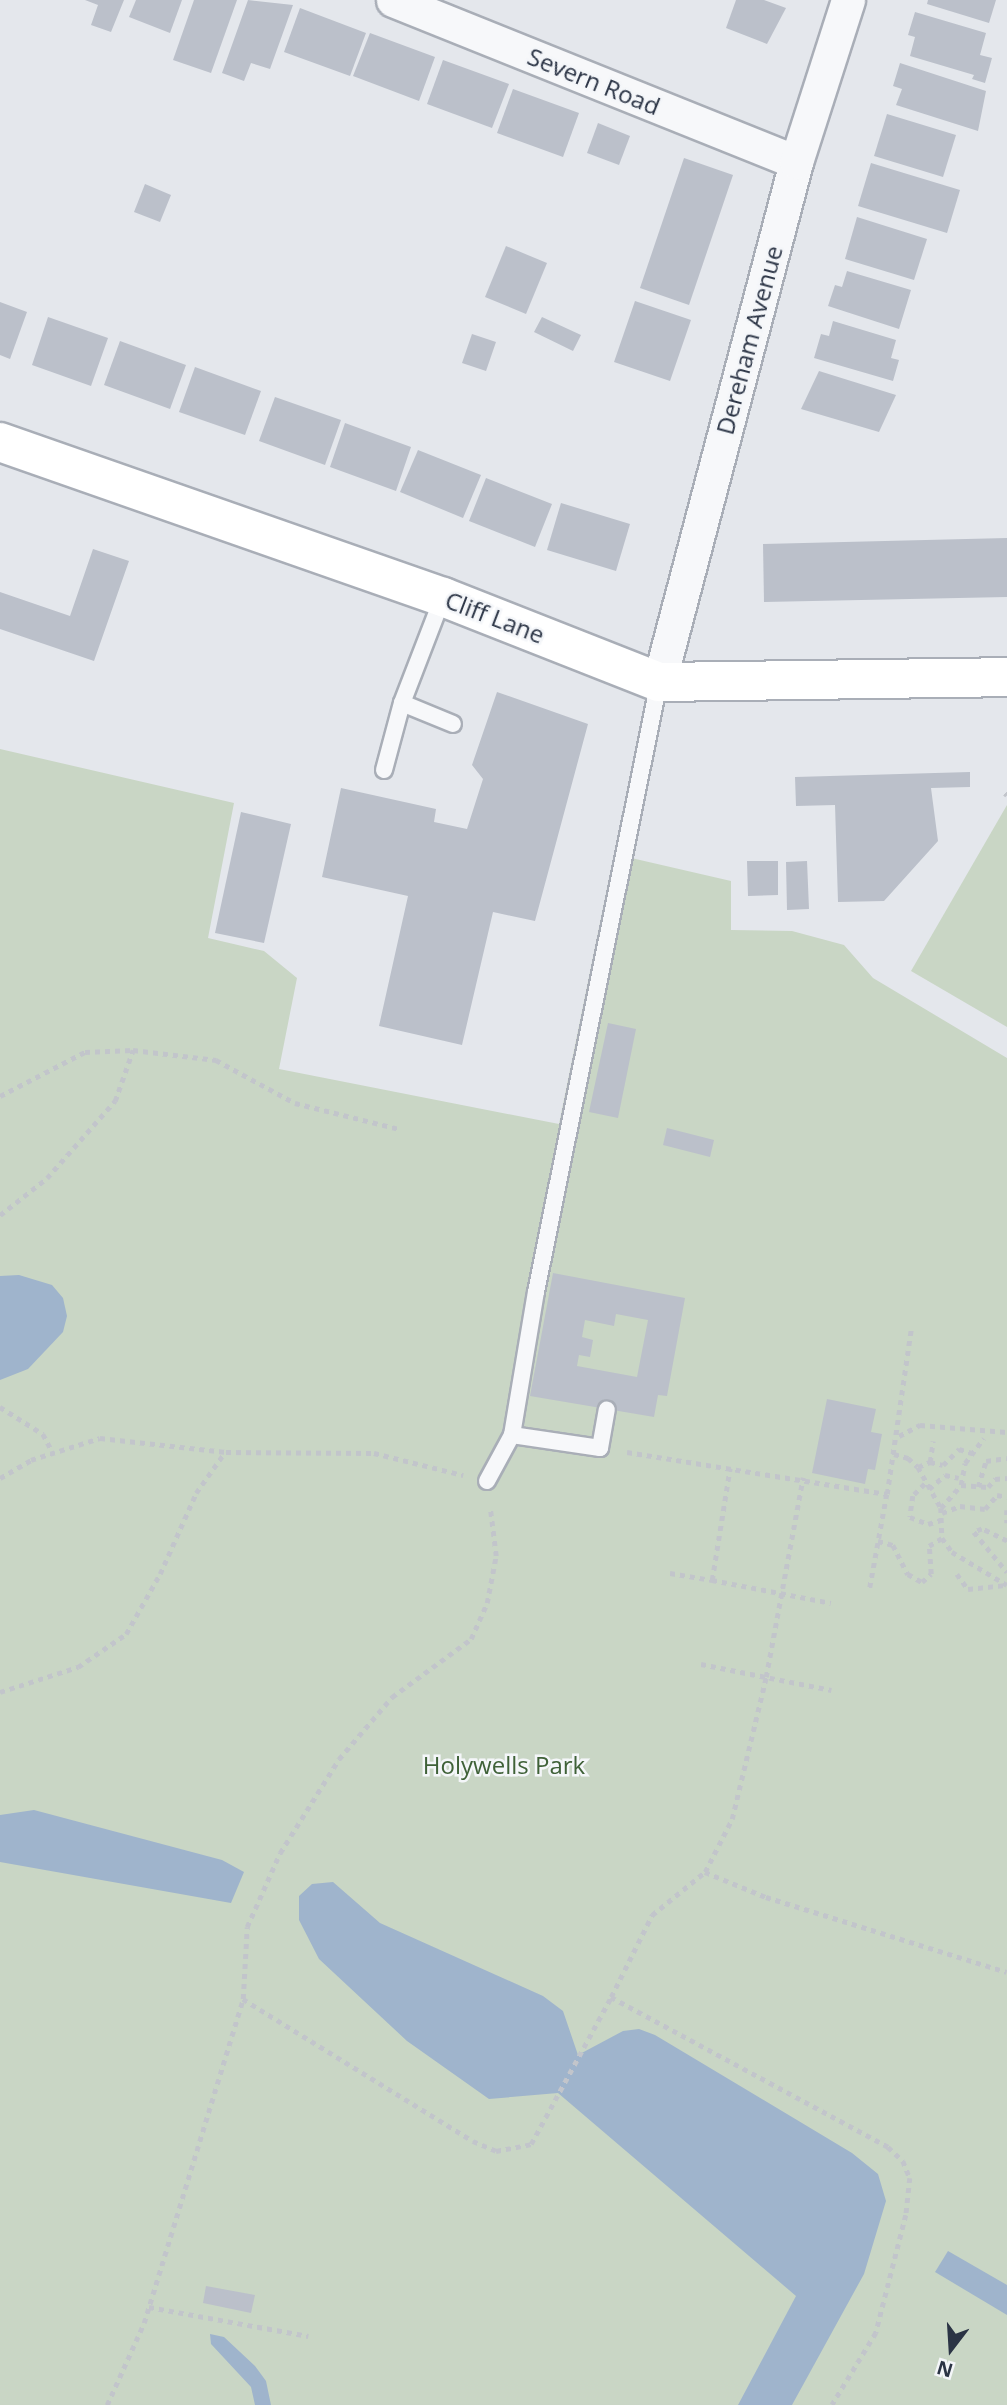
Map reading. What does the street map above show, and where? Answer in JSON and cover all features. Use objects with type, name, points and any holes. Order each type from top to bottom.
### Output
[{"type":"street","name":"Severn Road","points":[[393,0],[796,162]]},
{"type":"street","name":"Dereham Avenue","points":[[659,682],[796,162],[849,0]]},
{"type":"street","name":"Cliff Lane","points":[[0,442],[443,597],[659,682],[1007,677]]},
{"type":"lane","points":[[384,770],[402,703],[443,597]]},
{"type":"lane","points":[[487,1481],[512,1435],[536,1292],[659,682]]},
{"type":"lane","points":[[402,703],[453,724]]},
{"type":"lane","points":[[512,1435],[600,1448],[607,1410]]},
{"type":"path","points":[[0,1096],[85,1052],[133,1050],[216,1060],[295,1103],[399,1129]]},
{"type":"path","points":[[0,1216],[47,1178],[115,1101],[133,1050]]},
{"type":"path","points":[[870,1588],[898,1436],[911,1329]]},
{"type":"path","points":[[0,1407],[43,1434],[52,1453]]},
{"type":"path","points":[[898,1436],[920,1425],[1007,1432]]},
{"type":"path","points":[[0,1478],[52,1453],[100,1438],[226,1452],[374,1453],[487,1481],[496,1556],[487,1603],[471,1639],[392,1697],[339,1759],[280,1853],[247,1927],[243,1999],[149,2308],[107,2405]]},
{"type":"path","points":[[961,1485],[959,1478],[972,1453],[984,1438]]},
{"type":"path","points":[[930,1462],[933,1441]]},
{"type":"path","points":[[600,1448],[803,1477],[887,1494]]},
{"type":"path","points":[[943,1465],[959,1449],[972,1453]]},
{"type":"path","points":[[0,1692],[78,1667],[126,1634],[160,1574],[195,1493],[226,1452]]},
{"type":"path","points":[[894,1454],[908,1458],[918,1467],[941,1511],[942,1538],[952,1552],[1006,1585]]},
{"type":"path","points":[[978,1488],[986,1461],[1007,1458]]},
{"type":"path","points":[[918,1467],[930,1462],[943,1465]]},
{"type":"path","points":[[943,1465],[945,1475]]},
{"type":"path","points":[[712,1580],[730,1468]]},
{"type":"path","points":[[942,1520],[928,1524],[911,1517],[913,1496],[945,1475],[959,1478]]},
{"type":"path","points":[[243,1999],[473,2141],[496,2151],[531,2144],[652,1915],[705,1872],[732,1819],[766,1677],[803,1477]]},
{"type":"path","points":[[961,1485],[978,1488],[991,1485],[995,1479],[1007,1478]]},
{"type":"path","points":[[941,1511],[961,1485]]},
{"type":"path","points":[[991,1485],[995,1497]]},
{"type":"path","points":[[941,1511],[960,1506],[985,1509],[995,1497]]},
{"type":"path","points":[[995,1497],[1007,1497]]},
{"type":"path","points":[[1007,1510],[1007,1523]]},
{"type":"path","points":[[1007,1541],[982,1529],[974,1532],[1007,1572]]},
{"type":"path","points":[[878,1541],[893,1545],[908,1574],[922,1582],[931,1573],[929,1546],[942,1538]]},
{"type":"path","points":[[670,1573],[831,1603]]},
{"type":"path","points":[[957,1574],[968,1589],[1006,1585]]},
{"type":"path","points":[[701,1664],[831,1690]]},
{"type":"path","points":[[705,1872],[766,1897],[1007,1972]]},
{"type":"path","points":[[611,1997],[888,2147],[903,2161],[910,2178],[906,2215],[876,2333],[832,2405]]},
{"type":"path","points":[[149,2308],[308,2336]]},
{"type":"green space","name":"Holywells Park","points":[[0,749],[234,803],[208,938],[264,951],[297,978],[279,1069],[559,1124],[614,854],[731,881],[731,930],[792,931],[844,945],[873,978],[1007,1058],[1007,2405],[0,2405]]},
{"type":"green space","points":[[1007,805],[1007,1027],[911,971]]},
{"type":"water","points":[[19,1275],[52,1285],[63,1298],[67,1316],[63,1332],[28,1369],[0,1380],[0,1276]]},
{"type":"water","points":[[34,1810],[222,1860],[244,1872],[231,1903],[0,1862],[0,1815]]},
{"type":"water","points":[[333,1882],[380,1923],[543,1996],[563,2011],[578,2055],[623,2031],[639,2029],[655,2035],[852,2153],[878,2174],[886,2201],[864,2274],[792,2405],[738,2405],[796,2296],[558,2093],[489,2099],[407,2041],[319,1959],[299,1920],[299,1896],[312,1884]]},
{"type":"water","points":[[948,2251],[1007,2285],[1007,2315],[935,2272]]},
{"type":"water","points":[[210,2334],[224,2337],[255,2366],[266,2381],[271,2405],[255,2405],[251,2387],[211,2344]]},
{"type":"building","points":[[85,0],[124,0],[111,32],[91,25],[98,5]]},
{"type":"building","points":[[136,0],[182,0],[170,33],[129,17]]},
{"type":"building","points":[[194,0],[237,0],[211,73],[173,60]]},
{"type":"building","points":[[248,0],[293,5],[270,69],[251,63],[244,81],[222,73]]},
{"type":"building","points":[[736,0],[764,0],[786,8],[767,44],[726,28]]},
{"type":"building","points":[[928,0],[996,0],[989,23],[927,4]]},
{"type":"building","points":[[300,8],[366,33],[350,76],[284,52]]},
{"type":"building","points":[[915,12],[986,33],[980,55],[992,58],[985,83],[972,79],[974,75],[910,56],[915,37],[908,35]]},
{"type":"building","points":[[370,33],[435,57],[419,101],[353,76]]},
{"type":"building","points":[[443,60],[509,84],[492,128],[427,104]]},
{"type":"building","points":[[900,63],[986,91],[978,131],[896,105],[902,89],[893,86]]},
{"type":"building","points":[[513,89],[579,113],[563,157],[497,133]]},
{"type":"building","points":[[887,114],[956,135],[943,177],[874,156]]},
{"type":"building","points":[[598,123],[630,136],[619,165],[587,153]]},
{"type":"building","points":[[684,158],[733,175],[689,305],[640,288]]},
{"type":"building","points":[[871,163],[960,190],[947,233],[858,206]]},
{"type":"building","points":[[145,184],[171,195],[160,222],[134,212]]},
{"type":"building","points":[[857,217],[927,239],[914,280],[845,259]]},
{"type":"building","points":[[506,246],[547,263],[526,314],[485,297]]},
{"type":"building","points":[[847,271],[911,290],[899,329],[828,306],[835,285],[842,287]]},
{"type":"building","points":[[635,301],[691,320],[670,381],[614,362]]},
{"type":"building","points":[[0,302],[27,312],[10,359],[0,355]]},
{"type":"building","points":[[48,317],[108,338],[91,386],[32,365]]},
{"type":"building","points":[[542,317],[581,335],[573,351],[534,332]]},
{"type":"building","points":[[833,321],[896,340],[891,358],[899,360],[893,381],[814,358],[821,334],[829,336]]},
{"type":"building","points":[[472,334],[496,342],[486,371],[462,363]]},
{"type":"building","points":[[120,341],[186,365],[170,409],[104,385]]},
{"type":"building","points":[[195,367],[261,391],[245,435],[179,412]]},
{"type":"building","points":[[819,371],[896,395],[879,432],[801,409]]},
{"type":"building","points":[[275,397],[341,420],[325,465],[259,441]]},
{"type":"building","points":[[345,423],[411,447],[396,491],[330,467]]},
{"type":"building","points":[[418,450],[481,475],[463,518],[400,492]]},
{"type":"building","points":[[486,478],[552,504],[535,547],[469,521]]},
{"type":"building","points":[[561,503],[630,524],[616,571],[547,550]]},
{"type":"building","points":[[1007,538],[1007,597],[764,602],[763,544]]},
{"type":"building","points":[[93,549],[129,561],[94,661],[0,629],[0,592],[70,616]]},
{"type":"building","points":[[497,692],[588,724],[535,921],[493,912],[462,1045],[379,1026],[408,896],[322,877],[341,788],[436,809],[434,822],[467,829],[483,779],[472,765]]},
{"type":"building","points":[[970,772],[970,787],[931,788],[938,841],[884,901],[838,902],[835,805],[796,806],[795,777]]},
{"type":"building","points":[[241,812],[291,824],[264,943],[215,933]]},
{"type":"building","points":[[747,861],[778,861],[778,895],[748,896]]},
{"type":"building","points":[[807,861],[809,909],[787,910],[786,862]]},
{"type":"building","points":[[608,1023],[636,1029],[618,1118],[589,1112]]},
{"type":"building","points":[[667,1128],[714,1140],[710,1157],[663,1145]]},
{"type":"building","points":[[553,1273],[685,1298],[667,1396],[658,1395],[654,1417],[530,1396]],"holes":[[[616,1314],[648,1320],[637,1377],[577,1366],[579,1355],[590,1357],[593,1340],[582,1337],[585,1320],[614,1326]]]},
{"type":"building","points":[[827,1399],[876,1409],[871,1432],[882,1434],[875,1470],[868,1469],[865,1484],[812,1473]]},
{"type":"building","points":[[206,2286],[255,2295],[251,2313],[203,2303]]}]
